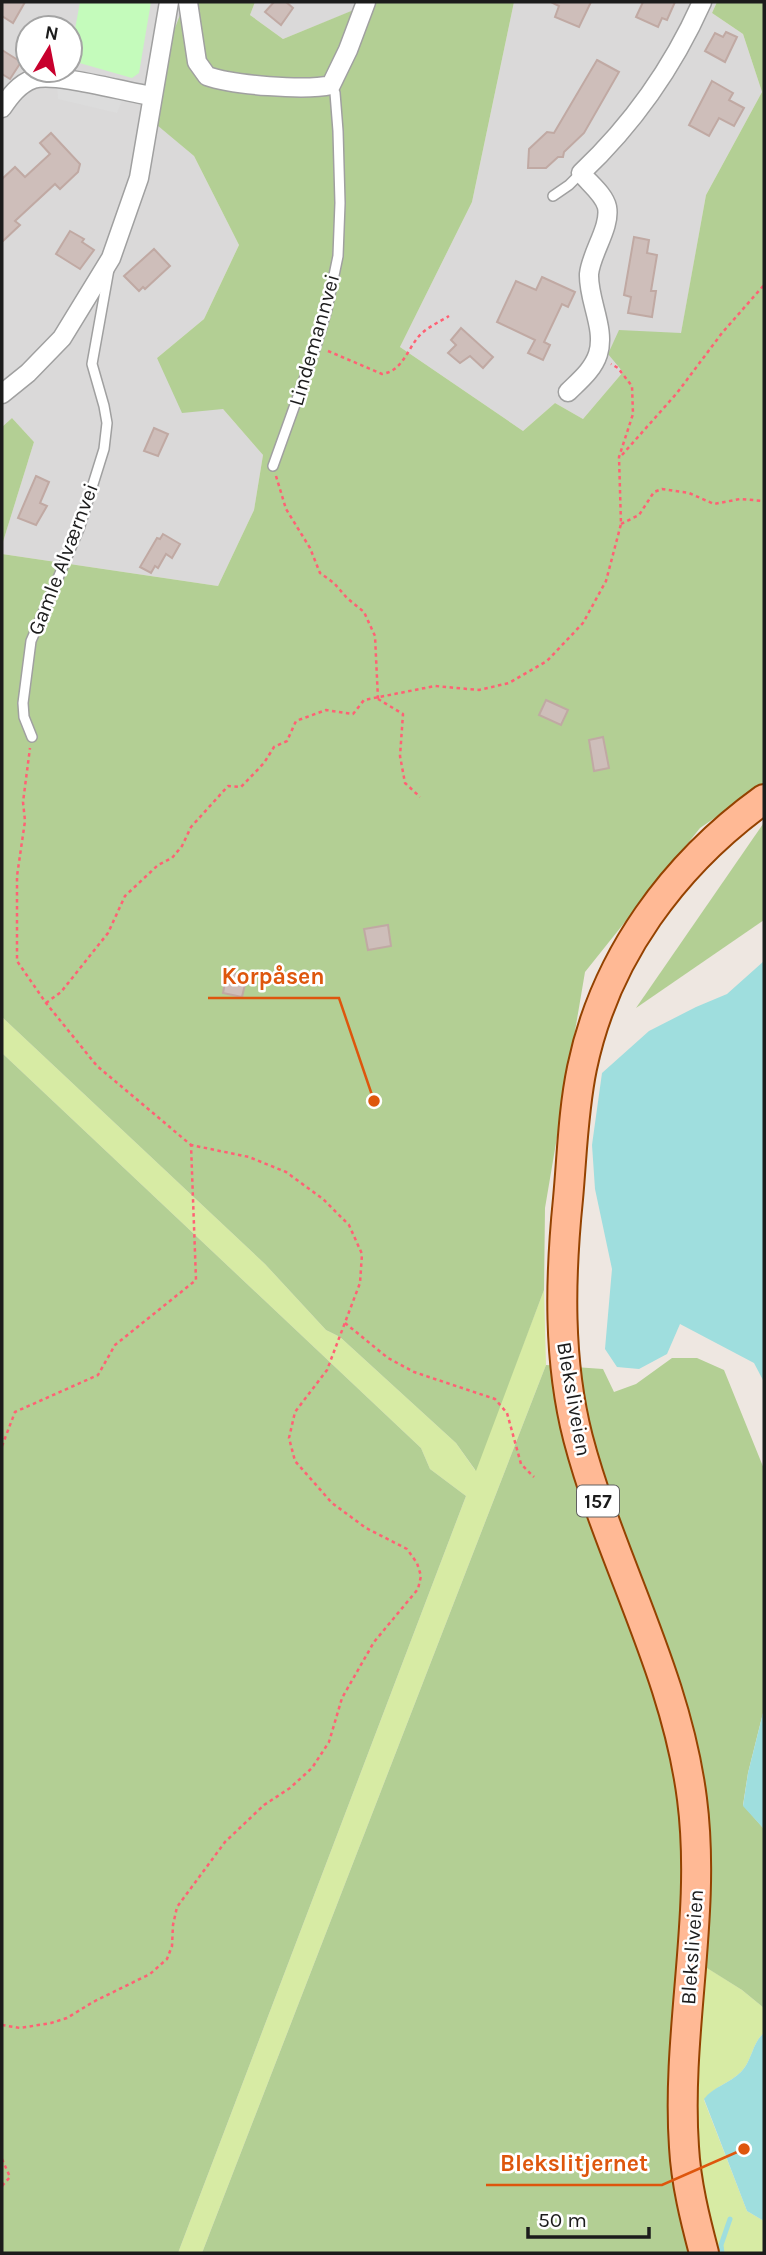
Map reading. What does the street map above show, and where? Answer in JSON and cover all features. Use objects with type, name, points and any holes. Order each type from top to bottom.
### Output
[{"type":"main road","name":"Bleksliveien","points":[[704,2253],[692,2202],[683,2137],[686,2033],[696,1890],[692,1794],[668,1692],[600,1507],[578,1437],[565,1359],[562,1276],[581,1072],[593,1026],[610,980],[635,935],[676,880],[732,822],[764,799]]},
{"type":"street","name":"Gamle Alværnvei","points":[[2,394],[28,373],[62,338],[111,258],[139,178],[169,2]]},
{"type":"street","points":[[188,2],[197,62],[207,76],[276,87],[312,88],[331,85],[366,2]]},
{"type":"street","points":[[568,393],[590,369],[599,351],[589,275],[607,211],[604,200],[581,173],[646,102],[682,45],[702,2]]},
{"type":"street","points":[[2,108],[12,93],[23,84],[44,77],[152,96]]},
{"type":"lane","name":"Lindemannvei","points":[[274,466],[316,346],[338,256],[338,131],[335,93],[331,85]]},
{"type":"lane","points":[[553,196],[581,173]]},
{"type":"lane","name":"Gamle Alværnvei","points":[[32,737],[27,731],[23,703],[31,640],[79,529],[103,449],[107,423],[92,364],[111,258]]},
{"type":"path","points":[[619,457],[677,393],[722,333],[764,285]]},
{"type":"path","points":[[316,346],[382,374],[391,372],[411,351],[420,335],[449,316]]},
{"type":"path","points":[[46,1003],[61,992],[108,933],[125,896],[158,865],[172,858],[182,846],[191,827],[228,786],[241,787],[274,747],[287,741],[296,721],[326,710],[353,714],[364,700],[435,686],[479,690],[509,683],[547,661],[583,623],[606,581],[621,524],[619,457],[633,414],[632,386],[618,368],[597,356]]},
{"type":"path","points":[[274,466],[286,509],[310,548],[320,573],[363,612],[376,636],[378,699]]},
{"type":"path","points":[[621,524],[639,515],[654,492],[662,489],[689,494],[714,504],[740,499],[764,501]]},
{"type":"path","points":[[378,699],[403,713],[400,756],[405,783],[420,797]]},
{"type":"path","points":[[2,2025],[20,2028],[66,2018],[150,1974],[167,1959],[172,1946],[177,1907],[225,1842],[264,1805],[290,1788],[312,1768],[329,1742],[342,1698],[374,1642],[418,1589],[421,1576],[417,1563],[407,1549],[366,1528],[332,1503],[295,1461],[289,1438],[295,1412],[327,1370],[360,1283],[362,1254],[349,1225],[323,1199],[286,1172],[249,1157],[191,1145],[97,1066],[16,961],[18,876],[25,821],[23,802],[32,737]]},
{"type":"path","points":[[2,1446],[15,1412],[98,1375],[116,1345],[196,1280],[191,1145]]},
{"type":"path","points":[[345,1324],[388,1357],[414,1372],[495,1399],[507,1413],[521,1464],[534,1477]]},
{"type":"path","points":[[2,2159],[10,2177],[2,2186]]},
{"type":"shaded area","points":[[2,2],[185,2],[158,125],[194,156],[239,245],[204,319],[157,358],[223,409],[263,455],[254,510],[218,586],[2,554],[2,545],[34,442],[12,418],[2,427]]},
{"type":"shaded area","points":[[255,2],[361,2],[357,9],[283,39],[250,15]]},
{"type":"shaded area","points":[[514,2],[717,2],[712,13],[743,34],[762,92],[706,195],[681,334],[623,372],[583,419],[555,403],[523,431],[400,347],[472,202]]},
{"type":"shaded area","points":[[57,84],[122,101],[117,113],[58,99]]},
{"type":"green space","points":[[80,2],[151,2],[139,73],[132,78],[84,64],[84,14],[78,14]]},
{"type":"green space","points":[[185,2],[255,2],[250,15],[283,39],[356,9],[361,2],[514,2],[472,202],[400,347],[523,431],[555,403],[583,419],[623,372],[608,354],[619,330],[681,333],[706,195],[762,92],[743,34],[712,13],[717,2],[764,2],[764,784],[700,828],[585,972],[545,1208],[544,1290],[476,1471],[456,1443],[340,1337],[326,1330],[265,1264],[2,1017],[2,554],[218,586],[254,510],[263,455],[223,409],[182,413],[157,358],[204,319],[239,245],[194,156],[157,125],[168,46]]},
{"type":"green space","points":[[12,418],[34,442],[2,545],[2,427]]},
{"type":"green space","points":[[763,824],[764,920],[636,1008]]},
{"type":"green space","points":[[2,1017],[265,1264],[326,1330],[340,1337],[456,1443],[475,1470],[544,1290],[546,1365],[202,2253],[178,2253],[466,1496],[430,1469],[421,1448],[2,1053]]},
{"type":"green space","points":[[2,1053],[421,1448],[430,1469],[466,1496],[178,2253],[2,2253]]},
{"type":"green space","points":[[672,1358],[697,1358],[724,1370],[764,1469],[764,1709],[743,1805],[764,1829],[764,2008],[742,1990],[691,1958],[696,2253],[202,2253],[546,1365],[603,1369],[614,1392],[636,1384]]},
{"type":"green space","points":[[690,1957],[742,1990],[764,2008],[764,2033],[745,2068],[704,2100],[747,2211],[764,2221],[764,2253],[696,2253]]},
{"type":"water","points":[[764,961],[764,1382],[754,1363],[680,1324],[667,1354],[639,1369],[617,1367],[605,1349],[612,1269],[595,1189],[592,1145],[602,1073],[649,1031],[727,994]]},
{"type":"water","points":[[764,1709],[764,1829],[743,1806]]},
{"type":"water","points":[[764,2033],[764,2221],[747,2211],[704,2099],[741,2072]]},
{"type":"building","points":[[2,2],[25,2],[18,14],[14,14],[13,23],[2,16]]},
{"type":"building","points":[[274,2],[286,2],[293,8],[281,25],[265,12]]},
{"type":"building","points":[[551,2],[591,2],[579,27],[555,17],[559,6]]},
{"type":"building","points":[[643,2],[675,2],[667,20],[662,18],[658,27],[636,17]]},
{"type":"building","points":[[726,32],[737,37],[725,62],[705,51],[715,33],[723,37]]},
{"type":"building","points":[[2,50],[14,58],[14,73],[10,79],[2,74]]},
{"type":"building","points":[[597,60],[619,72],[584,133],[564,152],[563,157],[558,157],[546,168],[528,168],[529,149],[547,132],[554,133]]},
{"type":"building","points":[[712,81],[733,93],[729,100],[744,108],[734,126],[719,118],[709,136],[689,125]]},
{"type":"building","points":[[51,133],[80,164],[78,172],[60,189],[55,184],[15,221],[20,225],[2,242],[2,179],[15,167],[25,177],[50,154],[40,143]]},
{"type":"building","points":[[70,231],[84,239],[82,242],[94,250],[80,269],[56,254]]},
{"type":"building","points":[[634,237],[649,240],[647,253],[657,255],[651,291],[656,291],[652,317],[628,313],[631,297],[624,295]]},
{"type":"building","points":[[154,249],[170,266],[145,289],[143,287],[139,291],[124,276]]},
{"type":"building","points":[[542,277],[575,292],[568,307],[562,304],[544,342],[550,345],[543,360],[528,353],[535,340],[497,322],[516,281],[536,290]]},
{"type":"building","points":[[461,328],[493,357],[483,368],[470,356],[460,363],[448,353],[456,345],[451,340]]},
{"type":"building","points":[[154,428],[168,434],[158,456],[144,451]]},
{"type":"building","points":[[36,476],[49,482],[40,503],[47,506],[36,525],[18,518]]},
{"type":"building","points":[[163,534],[180,544],[172,558],[166,554],[158,568],[155,566],[151,573],[140,567],[157,538],[160,539]]},
{"type":"building","points":[[546,700],[568,710],[561,725],[539,715]]},
{"type":"building","points":[[603,737],[609,768],[594,771],[589,740]]},
{"type":"building","points":[[388,925],[391,946],[368,950],[364,929]]},
{"type":"building","points":[[227,972],[247,976],[242,997],[223,993]]},
{"type":"waterway","points":[[722,2253],[721,2245],[730,2219]]},
{"type":"place","name":"Korpåsen","points":[[374,1101]]},
{"type":"place","name":"Blekslitjernet","points":[[744,2149]]}]
